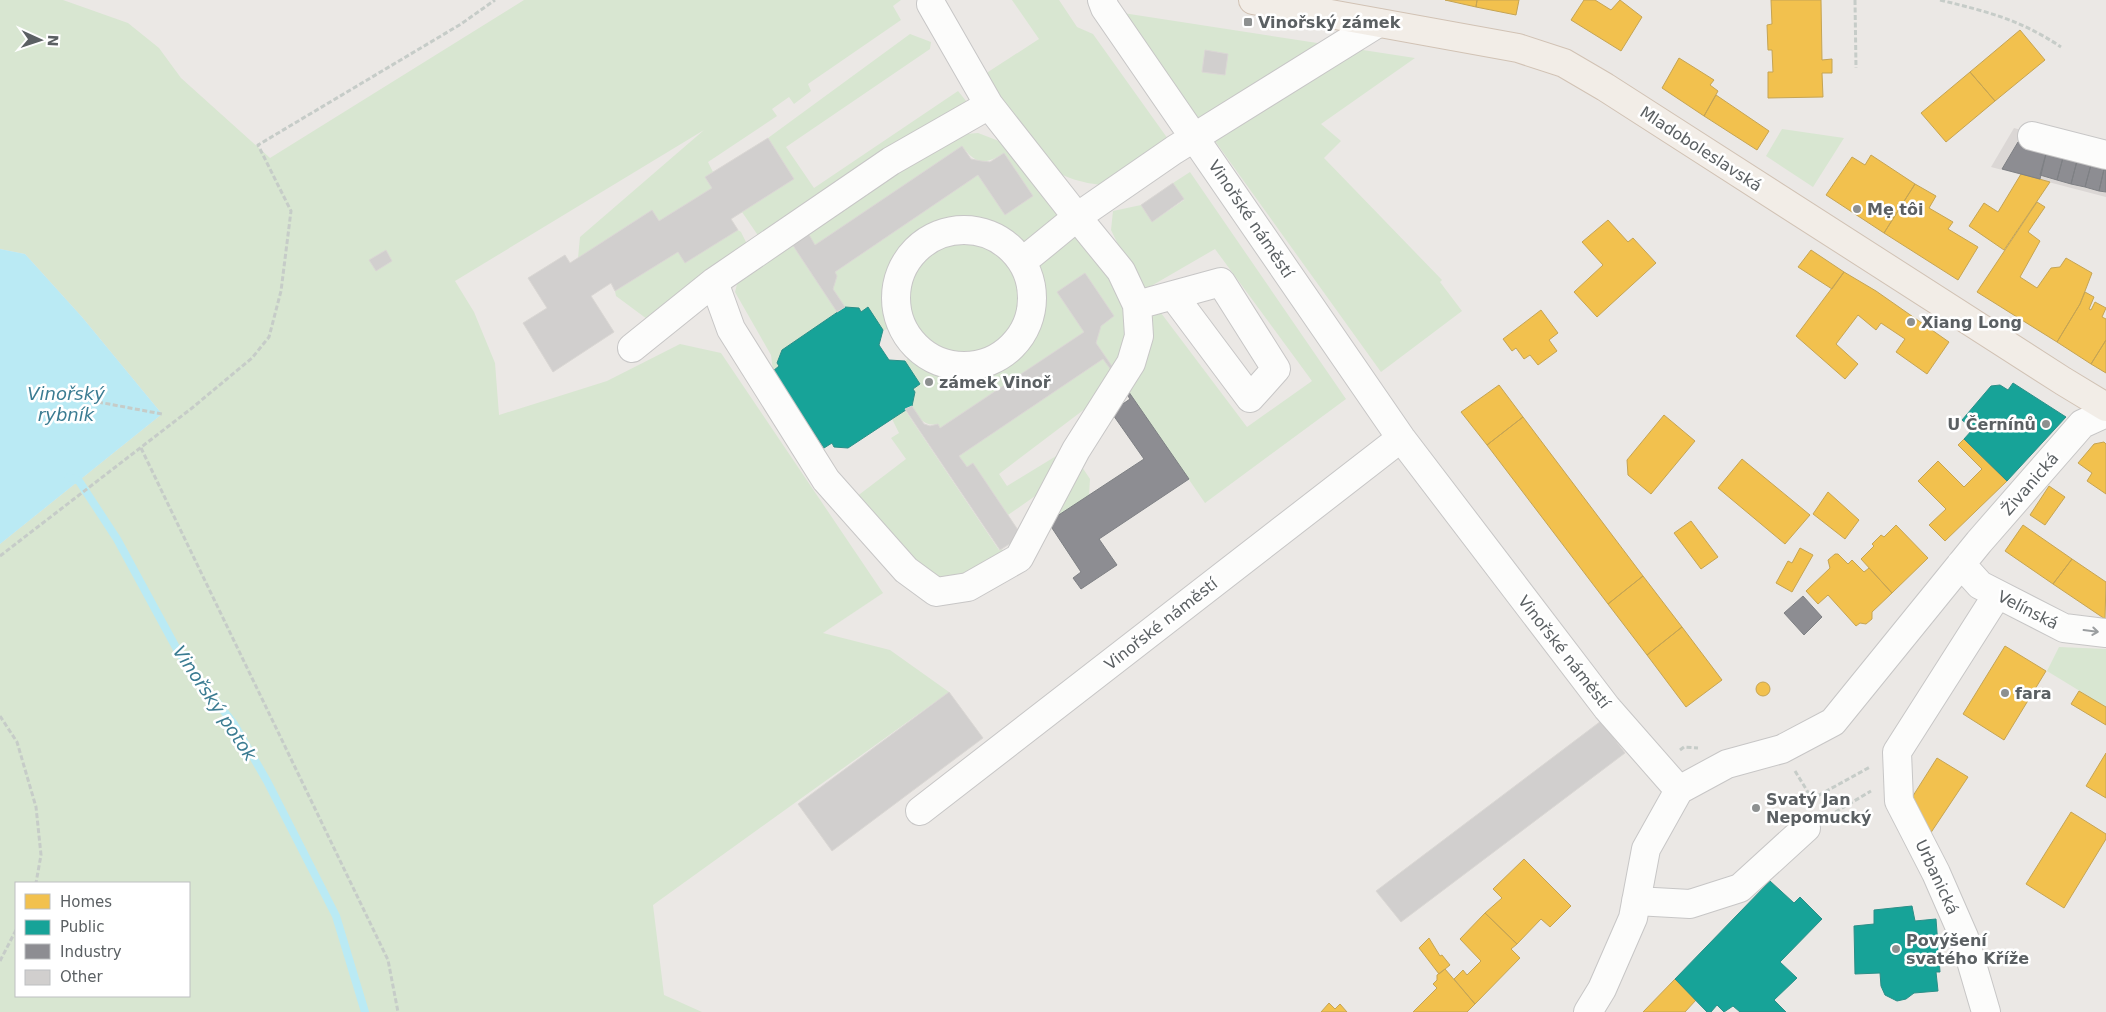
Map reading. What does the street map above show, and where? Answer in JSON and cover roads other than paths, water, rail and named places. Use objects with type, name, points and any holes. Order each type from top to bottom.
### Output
[{"type":"main road","name":"Mladoboleslavská","points":[[1253,0],[1284,3],[1378,23],[1518,48],[1564,63],[1605,87],[2063,381],[2106,406]]},
{"type":"street","name":"Vinořské náměstí","points":[[1102,0],[1105,8],[1196,137],[1401,438],[1607,708],[1679,790]]},
{"type":"street","points":[[714,282],[731,329],[826,480],[906,570],[936,592],[968,587],[1019,558],[1076,450],[1131,363],[1139,336],[1137,305],[1121,271],[989,106],[931,4]]},
{"type":"street","points":[[1022,262],[1077,216],[1196,137],[1378,23]]},
{"type":"street","points":[[632,348],[714,282],[891,161],[989,106]]},
{"type":"street","points":[[2032,136],[2106,155]]},
{"type":"street","points":[[968,230],[989,235],[1008,246],[1022,262],[1031,284],[1032,307],[1030,314],[1025,329],[1011,348],[992,361],[969,367],[946,364],[925,354],[908,338],[898,317],[896,296],[900,274],[911,256],[927,241],[946,232],[968,230]]},
{"type":"street","points":[[1137,305],[1173,295]]},
{"type":"street","name":"Živanická","points":[[1961,564],[2082,424],[2106,413]]},
{"type":"street","name":"Vinořské náměstí","points":[[920,811],[1401,438]]},
{"type":"street","points":[[1588,1012],[1602,989],[1633,918],[1646,849],[1679,790],[1727,764],[1782,749],[1833,722],[1961,564]]},
{"type":"street","name":"Velínská","points":[[1961,564],[1980,585],[2064,628],[2106,633]]},
{"type":"street","name":"Urbanická","points":[[1986,1012],[1964,937],[1936,873],[1898,776],[1998,595]]},
{"type":"street","points":[[1636,901],[1690,904],[1740,888],[1815,823]]},
{"type":"water","name":"Vinořský rybník","points":[[0,249],[25,254],[82,317],[162,414],[0,544]]},
{"type":"waterway","name":"Vinořský potok","points":[[69,477],[79,481],[117,539],[179,653],[234,724],[267,781],[336,916],[365,1012]]},
{"type":"place","name":"Vinořský zámek","points":[[1248,22]]},
{"type":"place","name":"Mẹ tôi","points":[[1857,209]]},
{"type":"place","name":"Xiang Long","points":[[1911,322]]},
{"type":"place","name":"zámek Vinoř","points":[[929,382]]},
{"type":"place","name":"U Černínů","points":[[2046,424]]},
{"type":"place","name":"fara","points":[[2005,693]]},
{"type":"place","name":"Svatý Jan Nepomucký","points":[[1756,808]]},
{"type":"place","name":"Povýšení svatého Kříže","points":[[1896,949]]}]
